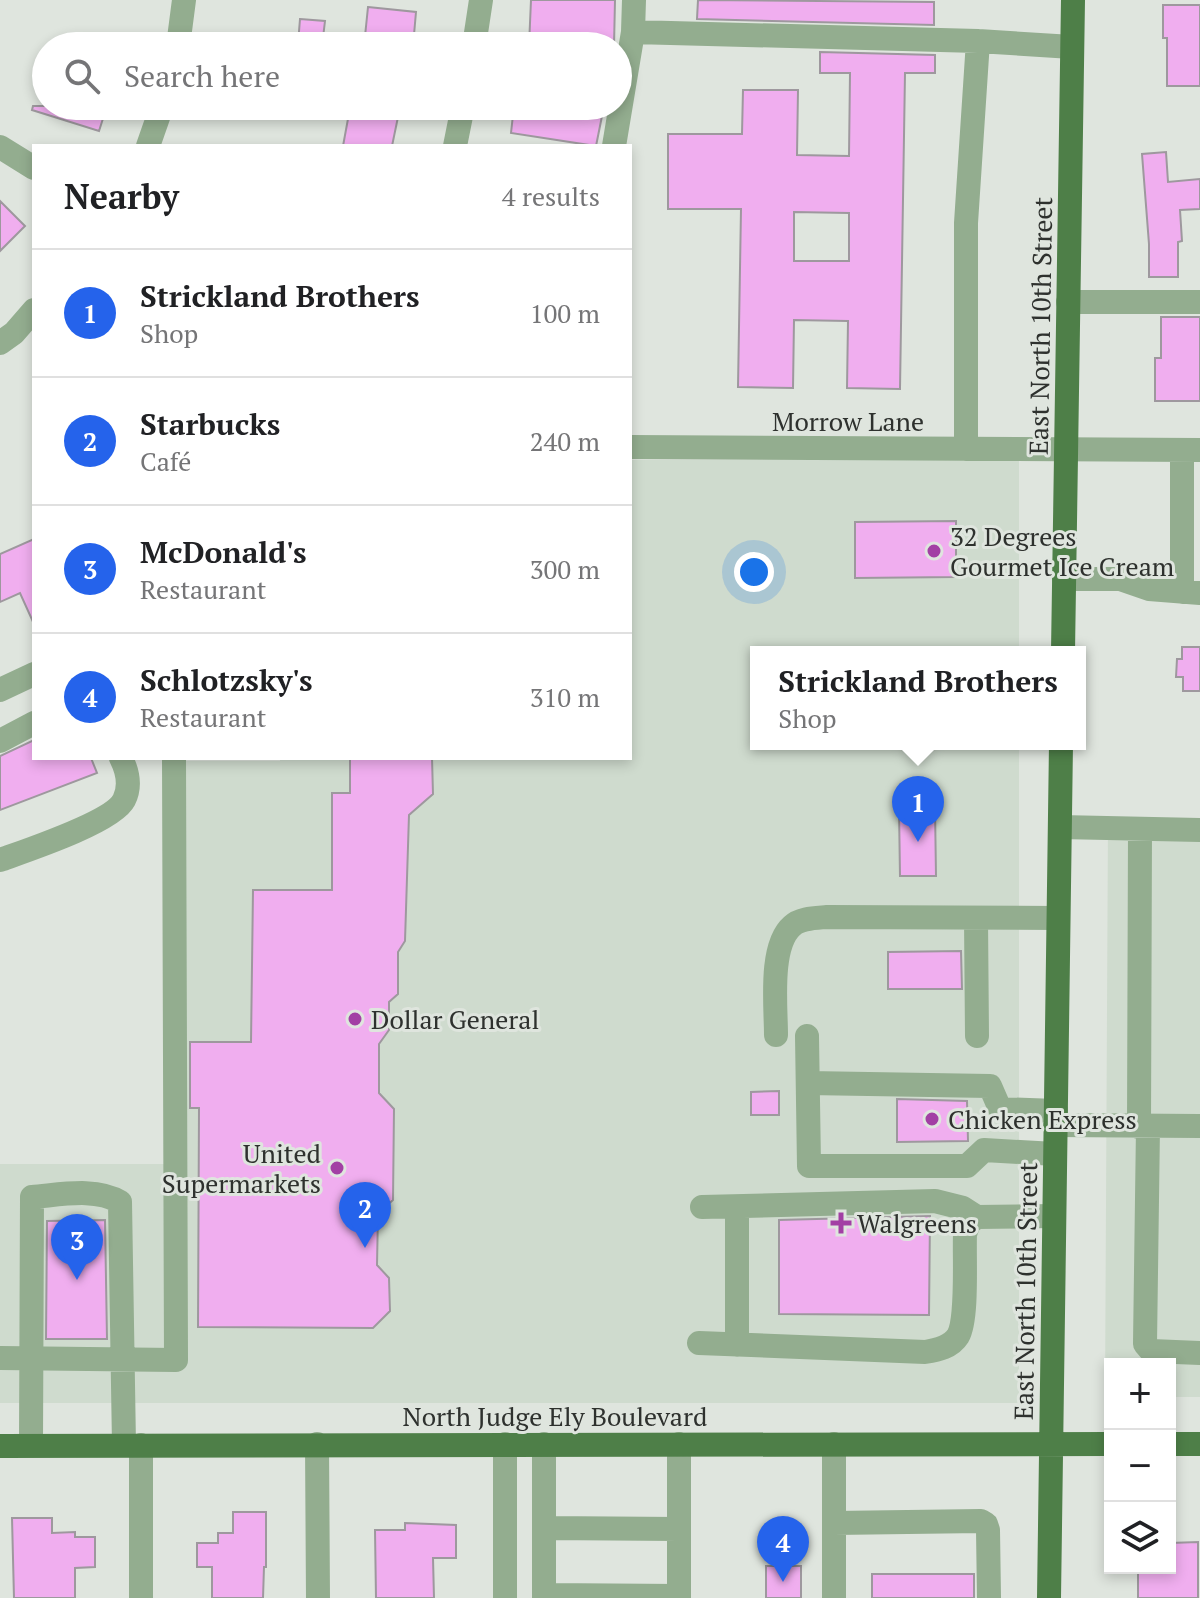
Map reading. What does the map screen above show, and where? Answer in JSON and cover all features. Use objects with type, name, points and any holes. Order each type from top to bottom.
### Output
[{"type":"main road","name":"East North 10th Street","points":[[1063,646],[1073,0]]},
{"type":"main road","name":"East North 10th Street","points":[[1049,1598],[1061,750]]},
{"type":"main road","name":"North Judge Ely Boulevard","points":[[0,1446],[1104,1444]]},
{"type":"main road","points":[[1176,1444],[1200,1444]]},
{"type":"street","points":[[180,32],[184,0]]},
{"type":"street","points":[[476,32],[481,0]]},
{"type":"street","points":[[632,38],[634,0]]},
{"type":"street","points":[[633,32],[978,41],[1072,47]]},
{"type":"street","points":[[966,449],[966,223],[978,41]]},
{"type":"street","points":[[149,144],[157,120]]},
{"type":"street","points":[[455,144],[460,120]]},
{"type":"street","points":[[614,144],[618,120]]},
{"type":"street","points":[[0,147],[32,167]]},
{"type":"street","points":[[1068,302],[1200,302]]},
{"type":"street","points":[[0,343],[32,312]]},
{"type":"street","name":"Morrow Lane","points":[[632,447],[1191,450]]},
{"type":"street","points":[[1064,579],[1120,579],[1149,589],[1191,592],[1191,450]]},
{"type":"street","points":[[0,690],[32,675]]},
{"type":"street","points":[[0,741],[32,724]]},
{"type":"street","points":[[0,860],[92,824],[123,803],[128,771],[122,760]]},
{"type":"street","points":[[0,1358],[176,1360],[174,760]]},
{"type":"street","points":[[1060,827],[1200,830]]},
{"type":"street","points":[[1140,830],[1145,1344],[1151,1351],[1161,1353],[1200,1353]]},
{"type":"street","points":[[776,1035],[777,959],[782,940],[792,925],[807,919],[827,917],[1058,918]]},
{"type":"street","points":[[976,918],[977,1036]]},
{"type":"street","points":[[807,1036],[809,1166],[967,1166],[984,1150],[1055,1154]]},
{"type":"street","points":[[808,1083],[990,1086],[1000,1109],[1144,1127],[1200,1126]]},
{"type":"street","points":[[31,1445],[32,1197],[92,1193],[112,1197],[120,1202],[123,1359],[133,1445],[141,1598]]},
{"type":"street","points":[[702,1207],[935,1201],[963,1208],[977,1217],[1054,1216]]},
{"type":"street","points":[[737,1207],[737,1345]]},
{"type":"street","points":[[699,1343],[925,1352],[944,1348],[957,1338],[963,1324],[965,1234],[969,1223],[977,1217]]},
{"type":"street","points":[[317,1444],[318,1598]]},
{"type":"street","points":[[505,1444],[505,1598]]},
{"type":"street","points":[[544,1444],[544,1596],[679,1597],[679,1444]]},
{"type":"street","points":[[834,1444],[834,1598]]},
{"type":"street","points":[[834,1523],[981,1521],[988,1530],[989,1598]]},
{"type":"street","points":[[544,1528],[679,1529]]},
{"type":"shaded area","points":[[632,460],[1019,460],[1019,646],[750,646],[750,750],[1019,750],[1019,1403],[0,1403],[0,1164],[176,1164],[177,761],[632,760]]},
{"type":"shaded area","points":[[1108,819],[1200,819],[1200,1397],[1176,1397],[1176,1358],[1105,1358]]},
{"type":"building","points":[[531,0],[615,0],[614,32],[530,32]]},
{"type":"building","points":[[698,0],[934,2],[934,25],[697,19]]},
{"type":"building","points":[[1163,5],[1200,5],[1200,86],[1167,86]]},
{"type":"building","points":[[368,7],[416,12],[414,32],[365,32]]},
{"type":"building","points":[[300,19],[325,21],[324,32],[299,32]]},
{"type":"building","points":[[820,52],[935,55],[935,73],[905,73],[900,389],[847,388],[848,321],[794,320],[793,388],[738,387],[741,209],[668,209],[668,134],[742,134],[743,90],[798,90],[797,155],[849,156],[850,73],[820,73]],"holes":[[[794,212],[849,213],[849,261],[794,261]]]},
{"type":"building","points":[[64,120],[103,120],[99,131]]},
{"type":"building","points":[[348,120],[397,120],[392,144],[343,144]]},
{"type":"building","points":[[512,120],[601,120],[596,144],[511,133]]},
{"type":"building","points":[[1166,152],[1168,182],[1200,179],[1200,209],[1180,210],[1182,241],[1178,242],[1178,277],[1149,277],[1142,154]]},
{"type":"building","points":[[0,201],[25,226],[0,251]]},
{"type":"building","points":[[1161,317],[1200,317],[1200,401],[1155,401],[1155,358],[1161,358]]},
{"type":"building","points":[[956,521],[956,577],[855,578],[855,522]]},
{"type":"building","points":[[32,540],[32,620],[20,593],[0,602],[0,554]]},
{"type":"building","points":[[1182,647],[1200,647],[1200,691],[1183,691],[1183,677],[1176,677],[1177,659],[1182,659]]},
{"type":"building","points":[[32,741],[32,760],[92,760],[97,773],[0,810],[0,756]]},
{"type":"building","points":[[350,760],[432,760],[433,794],[409,815],[405,941],[398,952],[398,994],[389,1002],[389,1030],[379,1044],[379,1093],[394,1109],[393,1200],[378,1213],[377,1265],[389,1278],[390,1311],[373,1328],[198,1327],[199,1108],[190,1108],[190,1042],[251,1042],[253,890],[332,890],[332,793],[350,793]]},
{"type":"building","points":[[935,808],[936,876],[900,876],[899,809]]},
{"type":"building","points":[[961,951],[962,989],[888,989],[888,952]]},
{"type":"building","points":[[779,1091],[779,1115],[751,1115],[751,1092]]},
{"type":"building","name":"Chicken Express","points":[[897,1099],[967,1101],[968,1141],[897,1142]]},
{"type":"building","name":"Walgreens","points":[[930,1216],[929,1315],[779,1314],[779,1220]]},
{"type":"building","points":[[105,1220],[107,1339],[46,1339],[47,1221]]},
{"type":"building","points":[[233,1512],[266,1512],[263,1598],[212,1598],[212,1567],[197,1567],[197,1543],[218,1543],[218,1533],[233,1533]]},
{"type":"building","points":[[12,1518],[52,1518],[52,1533],[75,1532],[75,1537],[95,1537],[95,1567],[75,1568],[75,1598],[14,1598]]},
{"type":"building","points":[[405,1523],[456,1525],[456,1558],[433,1558],[434,1598],[376,1598],[375,1530],[405,1530]]},
{"type":"building","points":[[1198,1542],[1198,1598],[1138,1598],[1138,1574],[1176,1574],[1176,1543]]},
{"type":"building","points":[[766,1566],[801,1566],[801,1598],[766,1598]]},
{"type":"building","points":[[872,1574],[974,1574],[974,1598],[872,1598]]},
{"type":"place","name":"32 Degrees Gourmet Ice Cream","points":[[934,551]]},
{"type":"place","name":"Strickland Brothers","points":[[918,842]]},
{"type":"place","name":"Dollar General","points":[[355,1019]]},
{"type":"place","name":"Chicken Express","points":[[932,1119]]},
{"type":"place","name":"United Supermarkets","points":[[337,1168]]},
{"type":"place","name":"Walgreens","points":[[841,1223]]},
{"type":"place","name":"Starbucks","points":[[365,1248]]},
{"type":"place","name":"McDonald's","points":[[77,1280]]},
{"type":"place","name":"Schlotzsky's","points":[[783,1582]]}]
